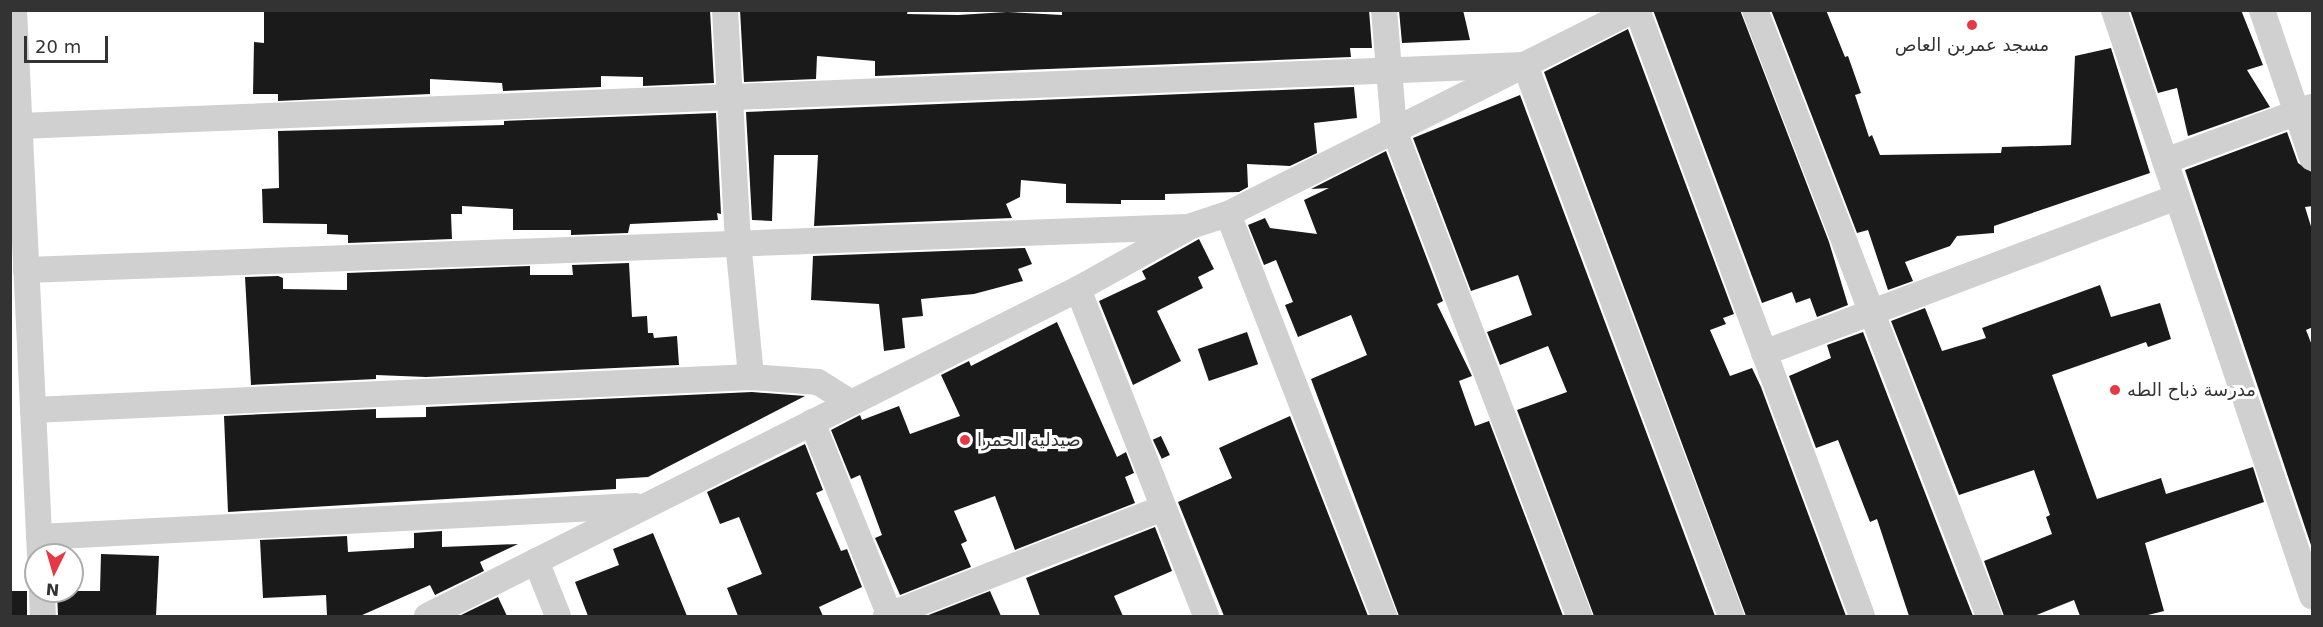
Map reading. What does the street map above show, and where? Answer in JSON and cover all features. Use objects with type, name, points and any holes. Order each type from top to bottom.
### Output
[{"type":"street","points":[[14,10],[26,270],[20,328],[33,410],[40,543]]},
{"type":"street","points":[[725,10],[738,241],[751,377]]},
{"type":"street","points":[[1384,10],[1394,130],[1579,616]]},
{"type":"street","points":[[427,616],[1078,289],[1191,226],[1228,214],[1635,10],[1862,616]]},
{"type":"street","points":[[1755,10],[1989,616]]},
{"type":"street","points":[[2114,10],[2313,596]]},
{"type":"street","points":[[2262,10],[2305,110],[2313,158]]},
{"type":"street","points":[[20,126],[731,100],[1524,65]]},
{"type":"street","points":[[1524,65],[1731,616]]},
{"type":"street","points":[[2165,161],[2305,110]]},
{"type":"street","points":[[1764,353],[2177,197]]},
{"type":"street","points":[[1228,214],[1384,616]]},
{"type":"street","points":[[26,270],[738,241],[1191,226]]},
{"type":"street","points":[[1078,289],[1206,616]]},
{"type":"street","points":[[33,410],[751,377],[818,382],[851,403]]},
{"type":"street","points":[[812,422],[888,616],[1163,508]]},
{"type":"street","points":[[84,543],[646,506]]},
{"type":"street","points":[[536,561],[558,616]]},
{"type":"building","points":[[264,10],[710,10],[714,83],[643,86],[643,77],[601,76],[601,87],[503,91],[502,83],[430,79],[430,94],[278,101],[278,94],[253,94],[254,42],[264,43]]},
{"type":"building","points":[[740,10],[908,10],[907,14],[958,15],[1007,12],[1062,15],[1062,11],[1369,10],[1372,48],[1350,48],[1351,57],[875,76],[875,61],[817,56],[816,79],[744,82]]},
{"type":"building","points":[[1399,10],[1463,10],[1470,40],[1402,43]]},
{"type":"building","points":[[1653,10],[1740,10],[1829,242],[1848,305],[1817,317],[1810,298],[1796,303],[1792,292],[1762,303]]},
{"type":"building","points":[[1771,10],[1826,10],[1845,57],[1848,56],[1861,93],[1855,95],[1869,137],[1872,135],[1880,155],[2001,153],[2002,147],[2071,145],[2075,56],[2111,48],[2150,173],[1994,226],[1994,233],[1957,236],[1950,246],[1905,262],[1913,281],[1888,290],[1868,230],[1857,233]]},
{"type":"building","points":[[2130,10],[2241,10],[2263,65],[2247,70],[2270,107],[2188,136],[2177,88],[2158,93]]},
{"type":"building","points":[[1628,29],[1734,314],[1723,318],[1726,324],[1710,330],[1730,376],[1752,368],[1846,616],[1746,616],[1544,72]]},
{"type":"building","points":[[1354,87],[1357,118],[1314,123],[1317,153],[1290,166],[1247,164],[1248,187],[1239,192],[1165,194],[1165,200],[1121,200],[1121,204],[1066,203],[1066,184],[1021,180],[1020,197],[1006,204],[1012,218],[814,226],[818,155],[774,155],[772,221],[752,220],[746,112]]},
{"type":"building","points":[[1520,95],[1715,616],[1594,616],[1517,410],[1567,392],[1548,346],[1500,365],[1487,332],[1532,315],[1518,275],[1471,291],[1413,138]]},
{"type":"building","points":[[716,113],[721,214],[717,213],[718,220],[630,224],[628,233],[571,235],[571,230],[513,230],[513,209],[462,206],[462,214],[451,214],[452,239],[348,243],[348,235],[327,234],[327,224],[263,223],[262,189],[279,188],[278,131],[504,125],[504,121]]},
{"type":"building","points":[[2287,132],[2298,163],[2313,173],[2313,206],[2305,207],[2313,233],[2313,327],[2306,330],[2313,348],[2313,551],[2185,170]]},
{"type":"building","points":[[1386,151],[1443,301],[1437,304],[1472,376],[1459,381],[1475,426],[1489,421],[1563,616],[1399,616],[1311,379],[1367,355],[1351,315],[1298,337],[1285,305],[1293,302],[1276,260],[1264,265],[1248,225],[1265,218],[1270,228],[1317,234],[1304,200],[1329,188],[1311,189]]},
{"type":"building","points":[[1199,239],[1214,269],[1198,277],[1203,288],[1157,311],[1181,361],[1133,385],[1099,301],[1146,279],[1142,271]]},
{"type":"building","points":[[1025,248],[1032,264],[1018,269],[1023,281],[974,294],[921,299],[923,316],[902,318],[905,348],[884,351],[879,304],[811,300],[813,256]]},
{"type":"building","points":[[629,263],[632,317],[647,316],[648,333],[653,333],[654,338],[677,336],[679,365],[426,377],[376,375],[376,379],[251,385],[245,277],[278,276],[283,278],[283,289],[347,290],[347,273],[530,266],[530,275],[573,275],[572,265]]},
{"type":"building","points":[[2100,285],[2111,317],[2160,303],[2171,339],[2148,347],[2146,342],[2052,375],[2097,499],[2161,478],[2166,494],[2253,467],[2264,502],[2145,543],[2164,611],[2144,616],[2080,616],[2074,600],[2034,616],[2004,616],[1984,561],[2052,534],[2046,517],[2050,515],[2034,470],[1959,495],[1891,321],[1925,308],[1942,351],[1986,338],[1982,328]]},
{"type":"building","points":[[1057,322],[1117,457],[1126,452],[1134,473],[1125,477],[1135,503],[1015,550],[995,496],[954,511],[967,541],[961,544],[971,567],[900,595],[875,538],[882,535],[860,475],[851,479],[831,430],[860,415],[862,420],[899,406],[910,434],[960,416],[941,375],[969,361],[971,366]]},
{"type":"building","points":[[1247,332],[1258,364],[1209,381],[1198,349]]},
{"type":"building","points":[[1863,332],[1973,616],[1909,616],[1877,519],[1870,522],[1838,440],[1816,448],[1789,376],[1831,358],[1827,345]]},
{"type":"building","points":[[752,392],[805,396],[648,477],[616,479],[616,489],[228,512],[224,416],[376,409],[376,418],[426,417],[426,407]]},
{"type":"building","points":[[1290,416],[1368,616],[1224,616],[1178,502],[1232,478],[1219,448]]},
{"type":"building","points":[[1161,436],[1170,455],[1162,459],[1153,440]]},
{"type":"building","points":[[805,444],[823,490],[816,493],[841,551],[847,549],[862,587],[819,607],[823,616],[738,616],[727,588],[762,574],[739,517],[720,524],[707,492]]},
{"type":"building","points":[[1155,527],[1172,571],[1114,596],[1123,616],[1040,616],[1026,578]]},
{"type":"building","points":[[442,531],[442,547],[518,544],[480,562],[484,571],[435,595],[430,585],[360,616],[327,616],[326,595],[263,598],[260,540],[347,536],[348,552],[414,548],[414,533]]},
{"type":"building","points":[[653,533],[687,616],[588,616],[575,582],[619,565],[613,549]]},
{"type":"building","points":[[101,554],[159,556],[156,616],[58,616],[57,603],[84,603],[84,591],[100,591]]},
{"type":"building","points":[[10,591],[24,591],[27,616],[10,616]]},
{"type":"building","points":[[990,591],[1001,616],[926,616]]},
{"type":"building","points":[[498,597],[507,616],[459,616]]},
{"type":"place","name":"مسجد عمربن العاص","points":[[1972,25]]},
{"type":"place","name":"مدرسة ذباح الطه","points":[[2115,390]]},
{"type":"place","name":"صيدلية الحمرا","points":[[965,440]]}]
